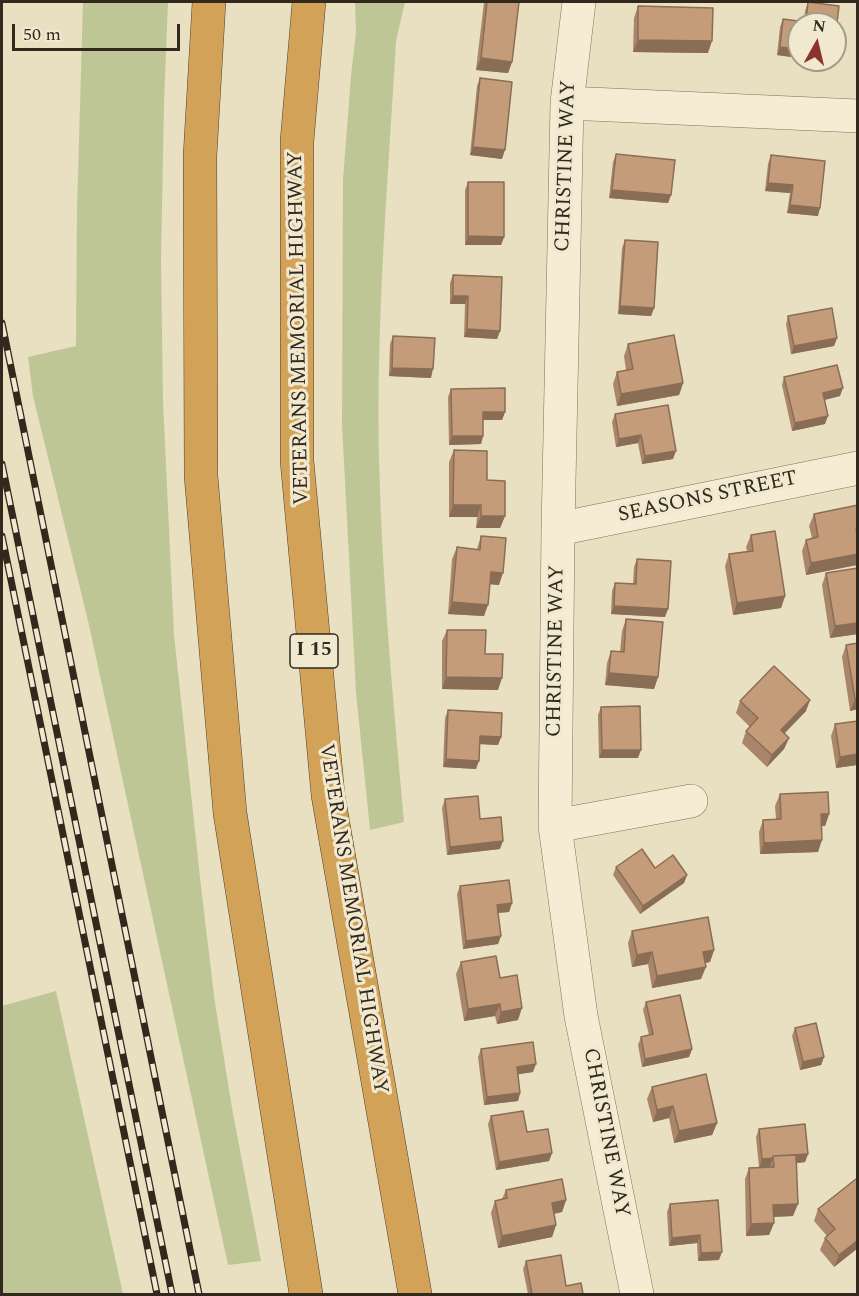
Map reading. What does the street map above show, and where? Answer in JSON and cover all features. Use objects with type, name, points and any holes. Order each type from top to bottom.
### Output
[{"type":"highway","points":[[209,2],[200,156],[201,477],[230,813],[306,1294]]},
{"type":"highway","name":"VETERANS MEMORIAL HIGHWAY","points":[[309,2],[297,141],[297,460],[328,795],[415,1294]]},
{"type":"street","name":"CHRISTINE WAY","points":[[579,2],[567,103],[558,529],[555,826],[581,1016],[638,1294]]},
{"type":"street","points":[[567,103],[858,116]]},
{"type":"street","name":"SEASONS STREET","points":[[558,529],[858,468]]},
{"type":"street","points":[[555,826],[691,801]]},
{"type":"green space","points":[[83,2],[168,2],[161,260],[163,401],[174,635],[215,1003],[261,1261],[228,1265],[89,625],[33,396],[28,357],[76,346]]},
{"type":"green space","points":[[355,2],[405,2],[396,41],[379,354],[380,505],[385,596],[404,822],[370,830],[356,692],[342,424],[343,180],[356,33]]},
{"type":"green space","points":[[56,991],[123,1294],[2,1294],[2,1006]]},
{"type":"building","points":[[487,2],[519,2],[512,62],[481,58]]},
{"type":"building","points":[[808,2],[839,6],[838,12],[807,12]]},
{"type":"building","points":[[638,6],[713,8],[712,41],[638,40]]},
{"type":"building","points":[[783,19],[787,20],[787,48],[780,47]]},
{"type":"building","points":[[480,78],[512,82],[505,150],[473,147]]},
{"type":"building","points":[[616,154],[675,160],[671,195],[612,190]]},
{"type":"building","points":[[771,155],[825,161],[820,208],[790,205],[793,185],[768,183]]},
{"type":"building","points":[[468,182],[504,182],[504,237],[468,236]]},
{"type":"building","points":[[625,240],[658,242],[654,308],[620,306]]},
{"type":"building","points":[[453,275],[502,277],[500,331],[467,329],[468,296],[453,296]]},
{"type":"building","points":[[832,308],[837,338],[794,346],[788,316]]},
{"type":"building","points":[[674,335],[683,383],[621,394],[617,372],[633,369],[628,344]]},
{"type":"building","points":[[393,336],[435,338],[433,369],[392,368]]},
{"type":"building","points":[[837,365],[843,388],[823,393],[828,416],[795,423],[784,377]]},
{"type":"building","points":[[505,388],[505,412],[483,412],[483,436],[452,436],[451,389]]},
{"type":"building","points":[[668,405],[676,451],[645,456],[641,435],[619,439],[615,414]]},
{"type":"building","points":[[454,450],[487,451],[487,480],[505,481],[505,516],[481,516],[481,505],[453,505]]},
{"type":"building","points":[[858,505],[858,529],[856,529],[858,554],[811,563],[806,540],[818,537],[814,514]]},
{"type":"building","points":[[775,531],[785,596],[737,603],[729,554],[753,551],[751,535]]},
{"type":"building","points":[[481,536],[506,538],[503,573],[491,572],[488,605],[452,602],[457,547],[480,550]]},
{"type":"building","points":[[637,559],[671,561],[668,609],[614,606],[615,583],[636,584]]},
{"type":"building","points":[[858,568],[858,623],[835,626],[826,573]]},
{"type":"building","points":[[626,619],[663,622],[658,677],[609,673],[611,651],[624,652]]},
{"type":"building","points":[[447,630],[486,630],[485,654],[503,654],[502,678],[446,677]]},
{"type":"building","points":[[858,643],[858,698],[855,699],[846,645]]},
{"type":"building","points":[[774,666],[810,700],[781,730],[789,738],[772,755],[746,731],[758,718],[740,701]]},
{"type":"building","points":[[640,706],[641,750],[602,750],[601,707]]},
{"type":"building","points":[[448,710],[502,713],[501,737],[480,736],[479,761],[446,759]]},
{"type":"building","points":[[858,721],[858,754],[840,757],[835,724]]},
{"type":"building","points":[[828,792],[829,814],[821,814],[822,840],[764,843],[763,820],[781,819],[780,794]]},
{"type":"building","points":[[478,796],[480,819],[501,817],[503,841],[450,847],[445,799]]},
{"type":"building","points":[[642,849],[655,868],[673,855],[687,875],[643,906],[616,867]]},
{"type":"building","points":[[509,880],[512,903],[497,905],[501,936],[466,941],[460,886]]},
{"type":"building","points":[[708,917],[714,950],[703,952],[706,967],[657,976],[652,952],[637,955],[632,931]]},
{"type":"building","points":[[496,956],[500,978],[517,975],[522,1008],[501,1012],[500,1004],[468,1009],[461,962]]},
{"type":"building","points":[[680,995],[692,1049],[645,1059],[641,1037],[653,1034],[646,1002]]},
{"type":"building","points":[[816,1023],[824,1057],[803,1062],[795,1028]]},
{"type":"building","points":[[533,1042],[536,1064],[517,1067],[520,1093],[487,1097],[481,1049]]},
{"type":"building","points":[[706,1074],[717,1123],[679,1131],[673,1106],[657,1110],[652,1087]]},
{"type":"building","points":[[523,1111],[527,1132],[548,1129],[552,1153],[499,1162],[491,1116]]},
{"type":"building","points":[[805,1124],[808,1154],[762,1159],[759,1129]]},
{"type":"building","points":[[796,1155],[798,1204],[773,1205],[774,1223],[751,1224],[749,1168],[774,1167],[773,1156]]},
{"type":"building","points":[[562,1179],[566,1200],[552,1203],[556,1225],[502,1236],[495,1201],[507,1198],[506,1190]]},
{"type":"building","points":[[856,1179],[858,1181],[858,1240],[839,1255],[825,1238],[835,1229],[818,1209]]},
{"type":"building","points":[[718,1200],[722,1252],[701,1253],[700,1235],[672,1238],[670,1204]]},
{"type":"building","points":[[561,1255],[566,1286],[581,1283],[583,1294],[532,1294],[526,1261]]},
{"type":"railway","points":[[2,323],[199,1294]]},
{"type":"railway","points":[[2,464],[172,1294]]},
{"type":"railway","points":[[2,536],[157,1294]]}]
